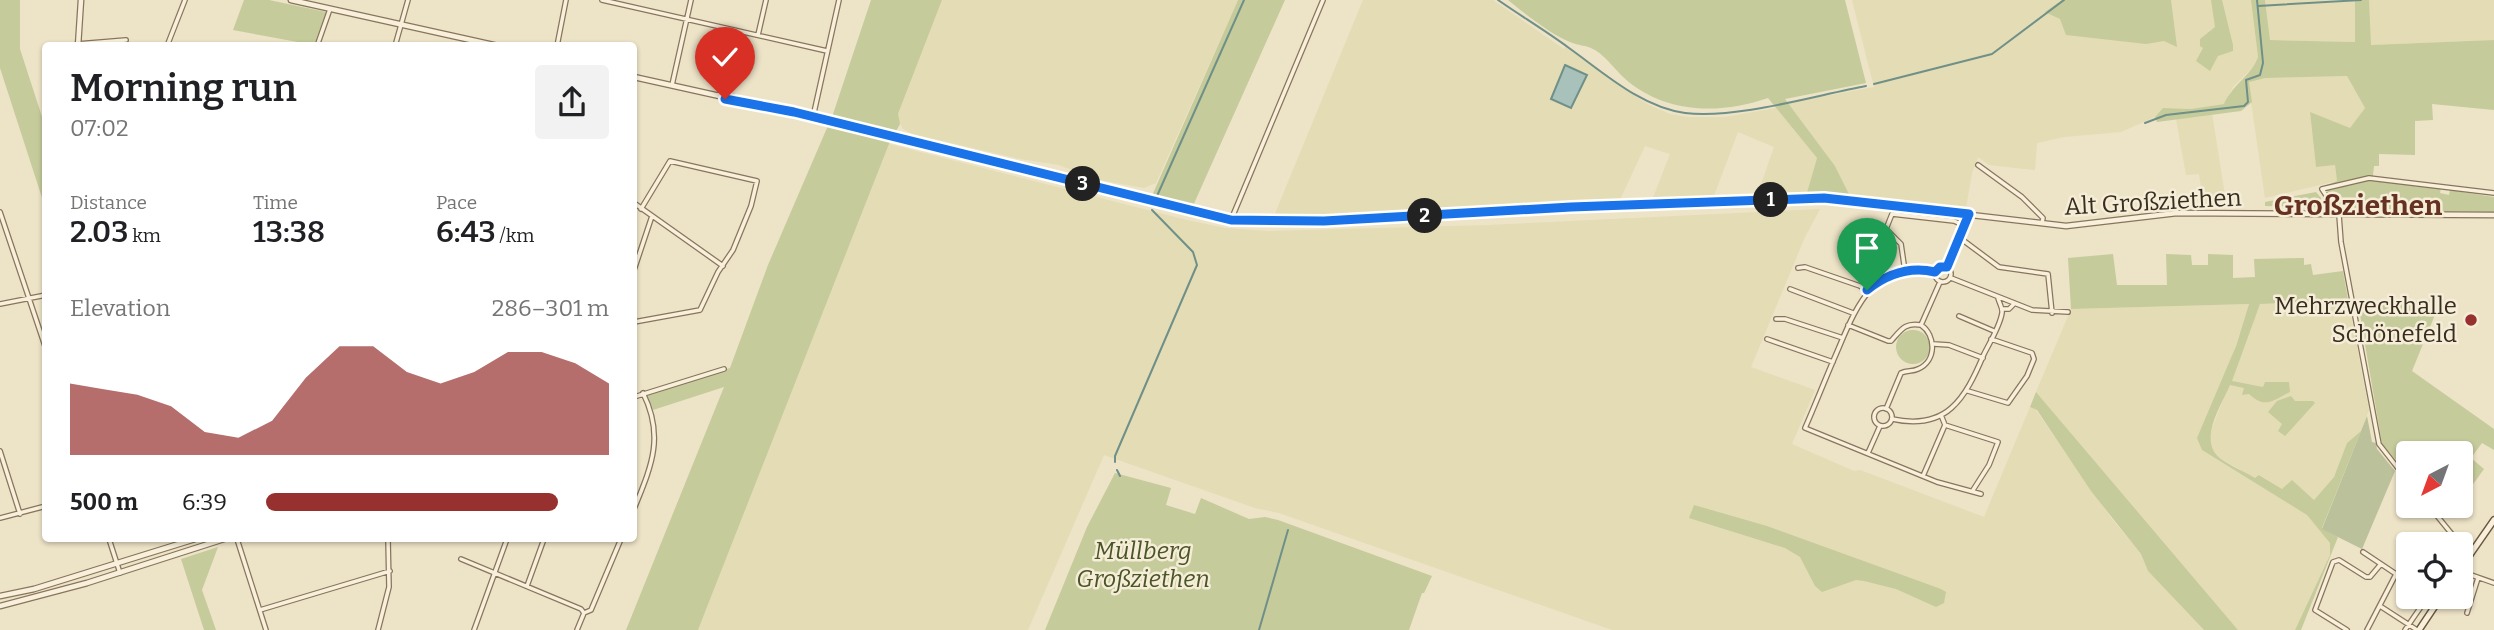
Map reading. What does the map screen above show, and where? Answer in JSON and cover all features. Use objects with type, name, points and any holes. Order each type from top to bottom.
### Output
[{"type":"main road","points":[[2473,552],[2494,520]]},
{"type":"main road","points":[[2418,630],[2433,609]]},
{"type":"street","points":[[78,42],[81,0]]},
{"type":"street","points":[[169,42],[185,0]]},
{"type":"street","points":[[291,0],[472,42]]},
{"type":"street","points":[[397,42],[408,0]]},
{"type":"street","points":[[558,42],[566,0]]},
{"type":"street","points":[[602,0],[629,3],[686,19],[827,51]]},
{"type":"street","points":[[671,85],[691,0]]},
{"type":"street","points":[[758,35],[766,0]]},
{"type":"street","points":[[813,117],[839,0]]},
{"type":"street","points":[[1231,220],[1323,0]]},
{"type":"street","points":[[318,42],[330,9]]},
{"type":"street","points":[[107,42],[126,40]]},
{"type":"street","name":"Alt Großziethen","points":[[637,78],[813,117],[1231,220],[1324,221],[1571,207],[1824,198],[2080,225],[2178,214],[2494,215]]},
{"type":"street","points":[[637,322],[697,312],[740,234],[757,181],[670,161],[641,209]]},
{"type":"street","points":[[1978,165],[2022,197],[2043,218],[2042,223]]},
{"type":"street","points":[[2396,466],[2377,439],[2341,242],[2339,215],[2322,189],[2369,178],[2494,193]]},
{"type":"street","points":[[637,206],[723,266]]},
{"type":"street","points":[[0,212],[42,337]]},
{"type":"street","points":[[1905,271],[1901,243],[1886,229],[1892,214],[1954,221],[1965,226]]},
{"type":"street","points":[[1969,214],[1947,267],[1951,278],[2014,304],[2052,313],[2068,313]]},
{"type":"street","points":[[637,261],[652,216]]},
{"type":"street","points":[[1960,238],[1999,267],[2048,274],[2052,313]]},
{"type":"street","points":[[1798,268],[1805,267],[1867,290]]},
{"type":"street","points":[[1947,267],[1940,267],[1935,272],[1905,271],[1880,280],[1867,290],[1853,313],[1805,428],[1959,490],[1981,494]]},
{"type":"street","points":[[1935,272],[1940,282]]},
{"type":"street","points":[[1940,282],[1945,283],[1951,278]]},
{"type":"street","points":[[1921,325],[1940,282]]},
{"type":"street","points":[[1790,289],[1853,313]]},
{"type":"street","points":[[0,304],[42,296]]},
{"type":"street","points":[[1892,419],[1919,421],[1941,415],[1954,407],[1968,391],[1991,339],[2002,309],[1998,298]]},
{"type":"street","points":[[2002,309],[2009,309],[2014,304]]},
{"type":"street","points":[[1959,316],[1994,331]]},
{"type":"street","points":[[1776,319],[1785,319],[1843,338]]},
{"type":"street","points":[[1848,325],[1892,341],[1905,326],[1921,325],[1932,335],[1934,344],[1925,365],[1901,373],[1886,409]]},
{"type":"street","points":[[1767,339],[1833,362]]},
{"type":"street","points":[[1991,339],[2035,355],[2026,376],[2008,403]]},
{"type":"street","points":[[1934,344],[1949,345],[1983,358]]},
{"type":"street","points":[[637,396],[724,369]]},
{"type":"street","points":[[1968,391],[2014,406]]},
{"type":"street","points":[[637,501],[650,467],[655,443],[652,409],[643,393]]},
{"type":"street","points":[[1886,409],[1892,419]]},
{"type":"street","points":[[1880,426],[1875,415],[1879,410],[1886,409]]},
{"type":"street","points":[[1923,476],[1945,425],[1941,415]]},
{"type":"street","points":[[1880,426],[1886,426],[1892,419]]},
{"type":"street","points":[[1945,425],[1999,441],[1989,465],[1973,491]]},
{"type":"street","points":[[1868,453],[1880,426]]},
{"type":"street","points":[[0,451],[20,514]]},
{"type":"street","points":[[0,519],[42,507]]},
{"type":"street","points":[[2439,518],[2450,532]]},
{"type":"street","points":[[110,542],[120,573]]},
{"type":"street","points":[[0,596],[34,589],[186,542]]},
{"type":"street","points":[[0,606],[120,573],[215,542]]},
{"type":"street","points":[[238,542],[267,630]]},
{"type":"street","points":[[378,630],[389,587],[388,542]]},
{"type":"street","points":[[474,630],[506,542]]},
{"type":"street","points":[[527,586],[543,542]]},
{"type":"street","points":[[577,630],[584,613],[591,610],[620,542]]},
{"type":"street","points":[[2363,552],[2397,576],[2367,630]]},
{"type":"street","points":[[461,559],[581,609],[584,613]]},
{"type":"street","points":[[2347,630],[2315,610],[2333,562],[2339,560],[2366,577],[2381,564]]},
{"type":"street","points":[[260,610],[390,571]]},
{"type":"street","points":[[2473,576],[2494,583]]},
{"type":"street","points":[[2467,613],[2478,578]]},
{"type":"street","points":[[2381,606],[2418,630]]},
{"type":"street","points":[[2405,630],[2419,609]]},
{"type":"shaded area","points":[[942,0],[1238,0],[1156,183],[1144,188],[1094,179],[1059,165],[1020,159],[912,134],[903,129],[898,114]]},
{"type":"shaded area","points":[[1363,0],[1493,0],[1564,49],[1565,46],[1621,87],[1649,105],[1670,114],[1725,117],[1776,108],[1817,158],[1806,196],[1757,196],[1774,147],[1738,132],[1713,198],[1651,203],[1670,154],[1645,146],[1618,204],[1274,216]]},
{"type":"shaded area","points":[[1852,0],[2251,0],[2258,57],[2256,64],[2233,87],[2224,104],[2191,109],[2163,108],[2155,117],[2121,132],[2064,137],[2037,143],[2035,170],[1989,165],[1978,157],[1972,173],[1966,208],[1850,196],[1835,166],[1788,103],[1874,87]]},
{"type":"shaded area","points":[[2265,0],[2355,0],[2355,42],[2270,40]]},
{"type":"shaded area","points":[[2369,0],[2494,0],[2494,40],[2370,45]]},
{"type":"shaded area","points":[[2347,76],[2365,108],[2350,129],[2310,113],[2316,167],[2335,165],[2337,181],[2265,198],[2248,81],[2265,78]]},
{"type":"shaded area","points":[[2212,113],[2226,202],[2204,205],[2199,174],[2186,175],[2176,119]]},
{"type":"shaded area","points":[[889,144],[1225,228],[1268,231],[1489,225],[1820,209],[1805,237],[1751,367],[1815,390],[1792,444],[1854,471],[1860,470],[1984,517],[2030,407],[2033,406],[2112,519],[2141,554],[2148,571],[2204,630],[1612,630],[1279,513],[1255,508],[1104,455],[1028,630],[698,630]]},
{"type":"shaded area","points":[[2348,300],[2369,410],[2361,431],[2347,443],[2334,477],[2314,500],[2282,489],[2260,475],[2255,478],[2221,459],[2212,451],[2209,436],[2260,304]]},
{"type":"shaded area","points":[[2249,304],[2202,450],[2307,515],[2331,543],[2330,555],[2295,630],[2238,630],[2036,392],[2071,309]]},
{"type":"green space","points":[[0,0],[20,0],[20,49],[42,117],[42,198],[0,68]]},
{"type":"green space","points":[[244,0],[269,0],[326,12],[315,42],[298,42],[233,30]]},
{"type":"green space","points":[[871,0],[942,0],[898,114],[900,124],[889,144],[698,630],[626,630],[724,387],[653,410],[645,394],[730,368],[768,265],[833,114]]},
{"type":"green space","points":[[1238,0],[1285,0],[1192,208],[1151,198]]},
{"type":"green space","points":[[1508,0],[1845,0],[1866,83],[1785,99],[1835,166],[1850,196],[1806,196],[1817,158],[1768,98],[1733,107],[1715,108],[1679,106],[1662,101],[1630,83],[1595,50],[1555,34]]},
{"type":"green space","points":[[2062,0],[2171,0],[2177,47],[2164,41],[2146,44],[2066,35],[2060,19],[2045,12]]},
{"type":"green space","points":[[2211,0],[2222,0],[2233,51],[2218,56],[2210,71],[2196,61],[2203,48],[2200,46],[2200,39],[2215,27]]},
{"type":"green space","points":[[2251,0],[2265,0],[2270,40],[2355,42],[2355,0],[2369,0],[2371,45],[2494,40],[2494,110],[2432,104],[2433,120],[2415,121],[2415,155],[2379,154],[2379,166],[2374,166],[2373,175],[2377,181],[2441,188],[2440,193],[2449,195],[2450,190],[2494,197],[2494,212],[2339,210],[2324,186],[2337,181],[2335,165],[2316,167],[2310,112],[2350,128],[2365,108],[2347,76],[2265,78],[2249,82],[2252,102],[2241,111],[2157,122],[2155,117],[2163,108],[2191,109],[2224,104],[2251,69],[2258,57]]},
{"type":"green space","points":[[2316,192],[2321,198],[2320,207],[2265,206],[2265,202]]},
{"type":"green space","points":[[2113,254],[2117,285],[2167,285],[2166,254],[2191,255],[2192,265],[2208,265],[2208,254],[2233,255],[2233,278],[2255,277],[2254,259],[2304,258],[2304,265],[2311,264],[2313,275],[2343,271],[2348,300],[2260,304],[2232,381],[2263,387],[2265,382],[2289,382],[2290,392],[2273,401],[2264,402],[2249,394],[2242,395],[2244,388],[2230,385],[2211,434],[2214,452],[2225,462],[2255,478],[2259,475],[2282,489],[2292,480],[2314,500],[2334,477],[2347,443],[2361,431],[2322,528],[2338,537],[2301,630],[2295,630],[2330,555],[2330,543],[2307,515],[2202,450],[2197,438],[2236,346],[2249,304],[2071,309],[2068,258]]},
{"type":"green space","points":[[2441,300],[2412,371],[2494,429],[2494,450],[2482,443],[2473,455],[2473,441],[2396,441],[2396,460],[2382,444],[2358,303]]},
{"type":"green space","points":[[1913,330],[1925,335],[1930,347],[1925,359],[1913,364],[1901,359],[1896,347],[1901,335]]},
{"type":"green space","points":[[2036,392],[2238,630],[2204,630],[2148,571],[2141,554],[2091,491],[2037,410],[2030,407]]},
{"type":"green space","points":[[2291,396],[2295,401],[2315,403],[2285,436],[2278,431],[2282,424],[2268,412],[2277,401]]},
{"type":"green space","points":[[2367,416],[2372,442],[2376,443],[2377,449],[2395,471],[2362,549],[2322,529]]},
{"type":"green space","points":[[2473,460],[2484,469],[2473,484]]},
{"type":"green space","name":"Müllberg Großziethen","points":[[1115,473],[1171,488],[1166,505],[1195,514],[1201,498],[1249,519],[1265,517],[1278,520],[1432,576],[1422,593],[1409,630],[1045,630],[1087,527]]},
{"type":"green space","points":[[1694,505],[1767,526],[1941,589],[1946,592],[1944,603],[1936,607],[1896,589],[1856,580],[1822,592],[1815,586],[1800,557],[1785,548],[1689,518]]},
{"type":"green space","points":[[218,547],[202,590],[216,630],[204,630],[181,559]]},
{"type":"water","points":[[1565,65],[1587,75],[1571,108],[1551,99]]},
{"type":"waterway","points":[[1157,196],[1244,0]]},
{"type":"waterway","points":[[1498,0],[1624,88],[1669,110],[1685,113],[1728,113],[1775,106],[1866,86]]},
{"type":"waterway","points":[[1874,84],[1992,54],[2064,0]]},
{"type":"waterway","points":[[2145,123],[2166,115],[2244,106],[2248,102],[2246,80],[2260,75],[2263,63],[2257,0]]},
{"type":"waterway","points":[[2258,6],[2361,0]]},
{"type":"waterway","points":[[1115,462],[1115,456],[1197,265],[1193,252],[1152,210]]},
{"type":"waterway","points":[[1117,470],[1120,476]]},
{"type":"waterway","points":[[1259,630],[1288,530]]},
{"type":"place","name":"Mehrzweckhalle Schönefeld","points":[[2471,320]]},
{"type":"district","name":"Großziethen","points":[[2358,205]]},
{"type":"route","points":[[725,99],[794,112],[1231,220],[1324,221],[1571,207],[1824,198],[1969,214],[1947,267],[1937,268],[1935,272],[1913,270],[1895,273],[1867,290]]}]
